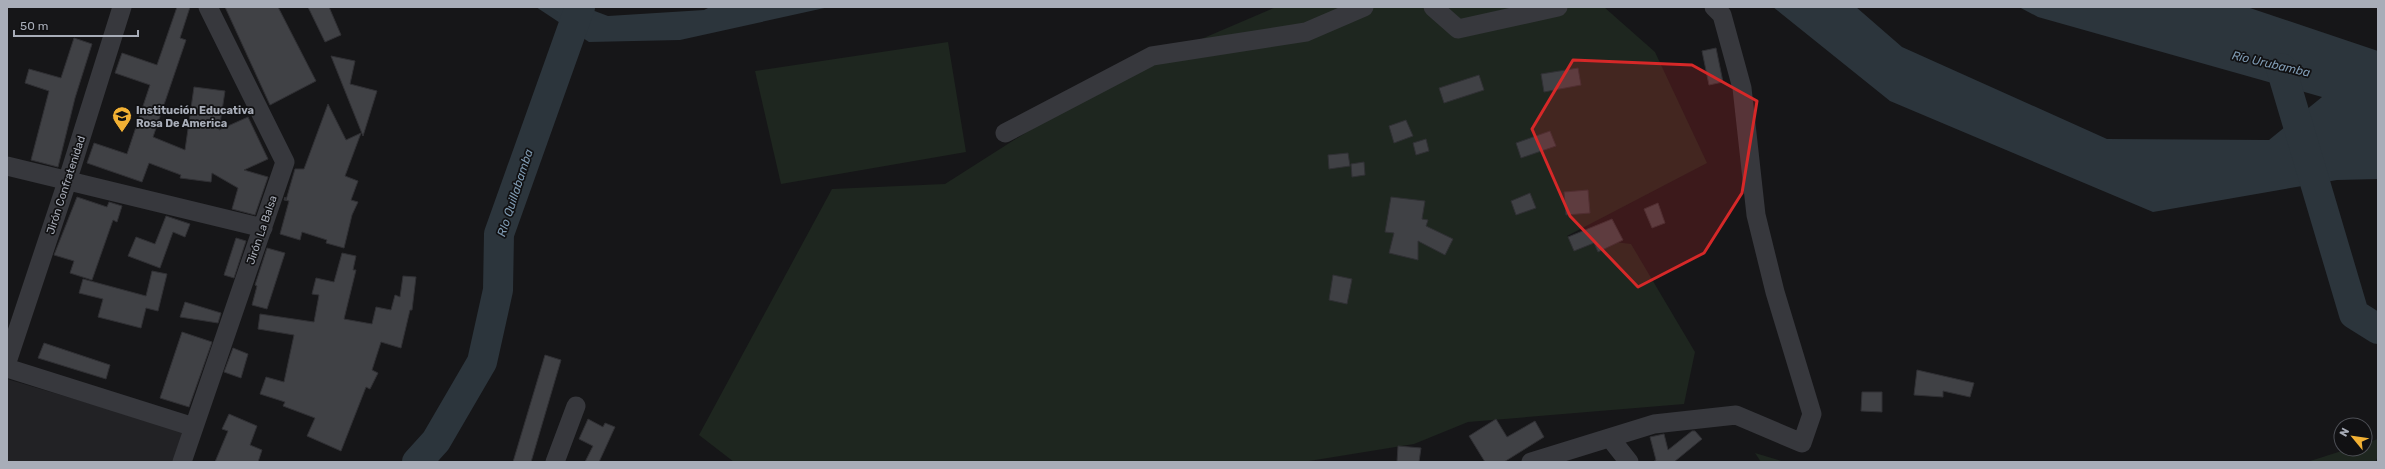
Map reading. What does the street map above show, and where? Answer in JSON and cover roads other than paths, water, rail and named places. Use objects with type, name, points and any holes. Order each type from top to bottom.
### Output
[{"type":"street","name":"Jirón Confratenidad","points":[[7,362],[68,182],[122,7]]},
{"type":"street","name":"Jirón La Balsa","points":[[182,462],[285,162],[208,7]]},
{"type":"street","points":[[1005,133],[1152,56],[1306,32],[1364,7]]},
{"type":"street","points":[[1433,7],[1458,29],[1558,7]]},
{"type":"street","points":[[1531,462],[1654,424],[1736,415],[1802,443],[1812,414],[1775,292],[1756,215],[1742,88],[1722,15],[1714,7]]},
{"type":"street","points":[[7,166],[263,228]]},
{"type":"street","points":[[7,368],[194,427]]},
{"type":"street","points":[[555,462],[576,406]]},
{"type":"street","points":[[1610,438],[1629,462]]},
{"type":"water","points":[[536,7],[584,7],[608,16],[704,10],[710,7],[829,7],[680,40],[589,42]]},
{"type":"water","name":"Río Urubamba","points":[[1773,7],[1856,7],[1902,47],[2107,139],[2269,140],[2322,97],[2038,17],[2019,7],[2247,7],[2378,51],[2378,179],[2337,180],[2153,212],[1890,101]]},
{"type":"waterway","name":"RIo Quillabamba","points":[[417,462],[436,441],[482,362],[498,290],[499,234],[580,7]]},
{"type":"waterway","name":"Río Urubamba","points":[[2281,68],[2354,314],[2378,329]]},
{"type":"place","name":"Institución Educativa Rosa De America","points":[[122,133]]}]
